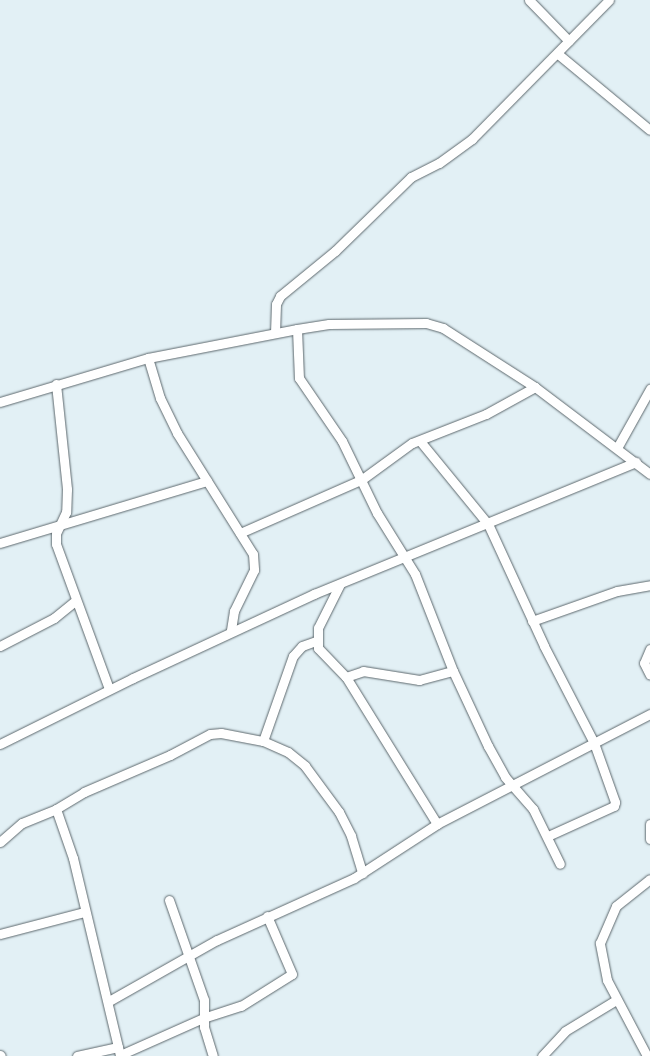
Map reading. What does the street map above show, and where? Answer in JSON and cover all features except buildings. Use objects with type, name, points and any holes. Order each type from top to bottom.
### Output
[{"type":"street","points":[[528,0],[569,42]]},
{"type":"street","points":[[275,333],[276,304],[280,296],[335,252],[411,177],[440,163],[472,139],[558,54],[609,0]]},
{"type":"street","points":[[558,54],[649,128]]},
{"type":"street","points":[[0,402],[148,358],[275,333],[329,324],[426,323],[443,328],[535,387],[650,474]]},
{"type":"street","points":[[297,329],[299,378],[342,441],[377,513],[404,555],[425,597],[453,671],[495,760],[512,786],[534,809],[560,864]]},
{"type":"street","points":[[148,358],[173,425],[240,533],[255,564],[234,611],[231,631]]},
{"type":"street","points":[[56,384],[67,489],[66,512],[59,526],[56,544],[75,601],[109,689]]},
{"type":"street","points":[[240,533],[361,480],[420,441],[486,414],[535,387]]},
{"type":"street","points":[[617,448],[650,390]]},
{"type":"street","points":[[420,441],[488,524],[532,621],[594,743],[615,804],[548,836]]},
{"type":"street","points":[[0,744],[109,689],[231,631],[404,555],[488,524],[636,462]]},
{"type":"street","points":[[0,543],[207,482]]},
{"type":"street","points":[[340,584],[323,616],[316,641],[329,661],[346,677],[437,824]]},
{"type":"street","points":[[532,621],[617,590],[650,584]]},
{"type":"street","points":[[0,646],[54,618],[75,601]]},
{"type":"street","points":[[263,741],[293,656],[302,646],[316,641]]},
{"type":"street","points":[[650,649],[644,663],[650,675]]},
{"type":"street","points":[[346,677],[363,672],[419,680],[453,671]]},
{"type":"street","points":[[109,1001],[190,955],[267,916],[362,873],[437,824],[650,714]]},
{"type":"street","points":[[1,840],[22,823],[56,809],[84,792],[170,755],[210,734],[243,736],[263,741],[288,752],[305,766],[328,795],[351,836],[362,873]]},
{"type":"street","points":[[56,809],[73,858],[84,912],[109,1001],[119,1053]]},
{"type":"street","points":[[650,824],[650,838]]},
{"type":"street","points":[[647,1056],[616,1000],[603,962],[600,943],[602,934],[616,906],[650,879]]},
{"type":"street","points":[[169,900],[190,955],[204,1000],[203,1018],[213,1056]]},
{"type":"street","points":[[0,934],[84,912]]},
{"type":"street","points":[[77,1056],[119,1053],[203,1018],[241,1006],[293,972],[267,916]]},
{"type":"street","points":[[542,1056],[565,1031],[616,1000]]}]
